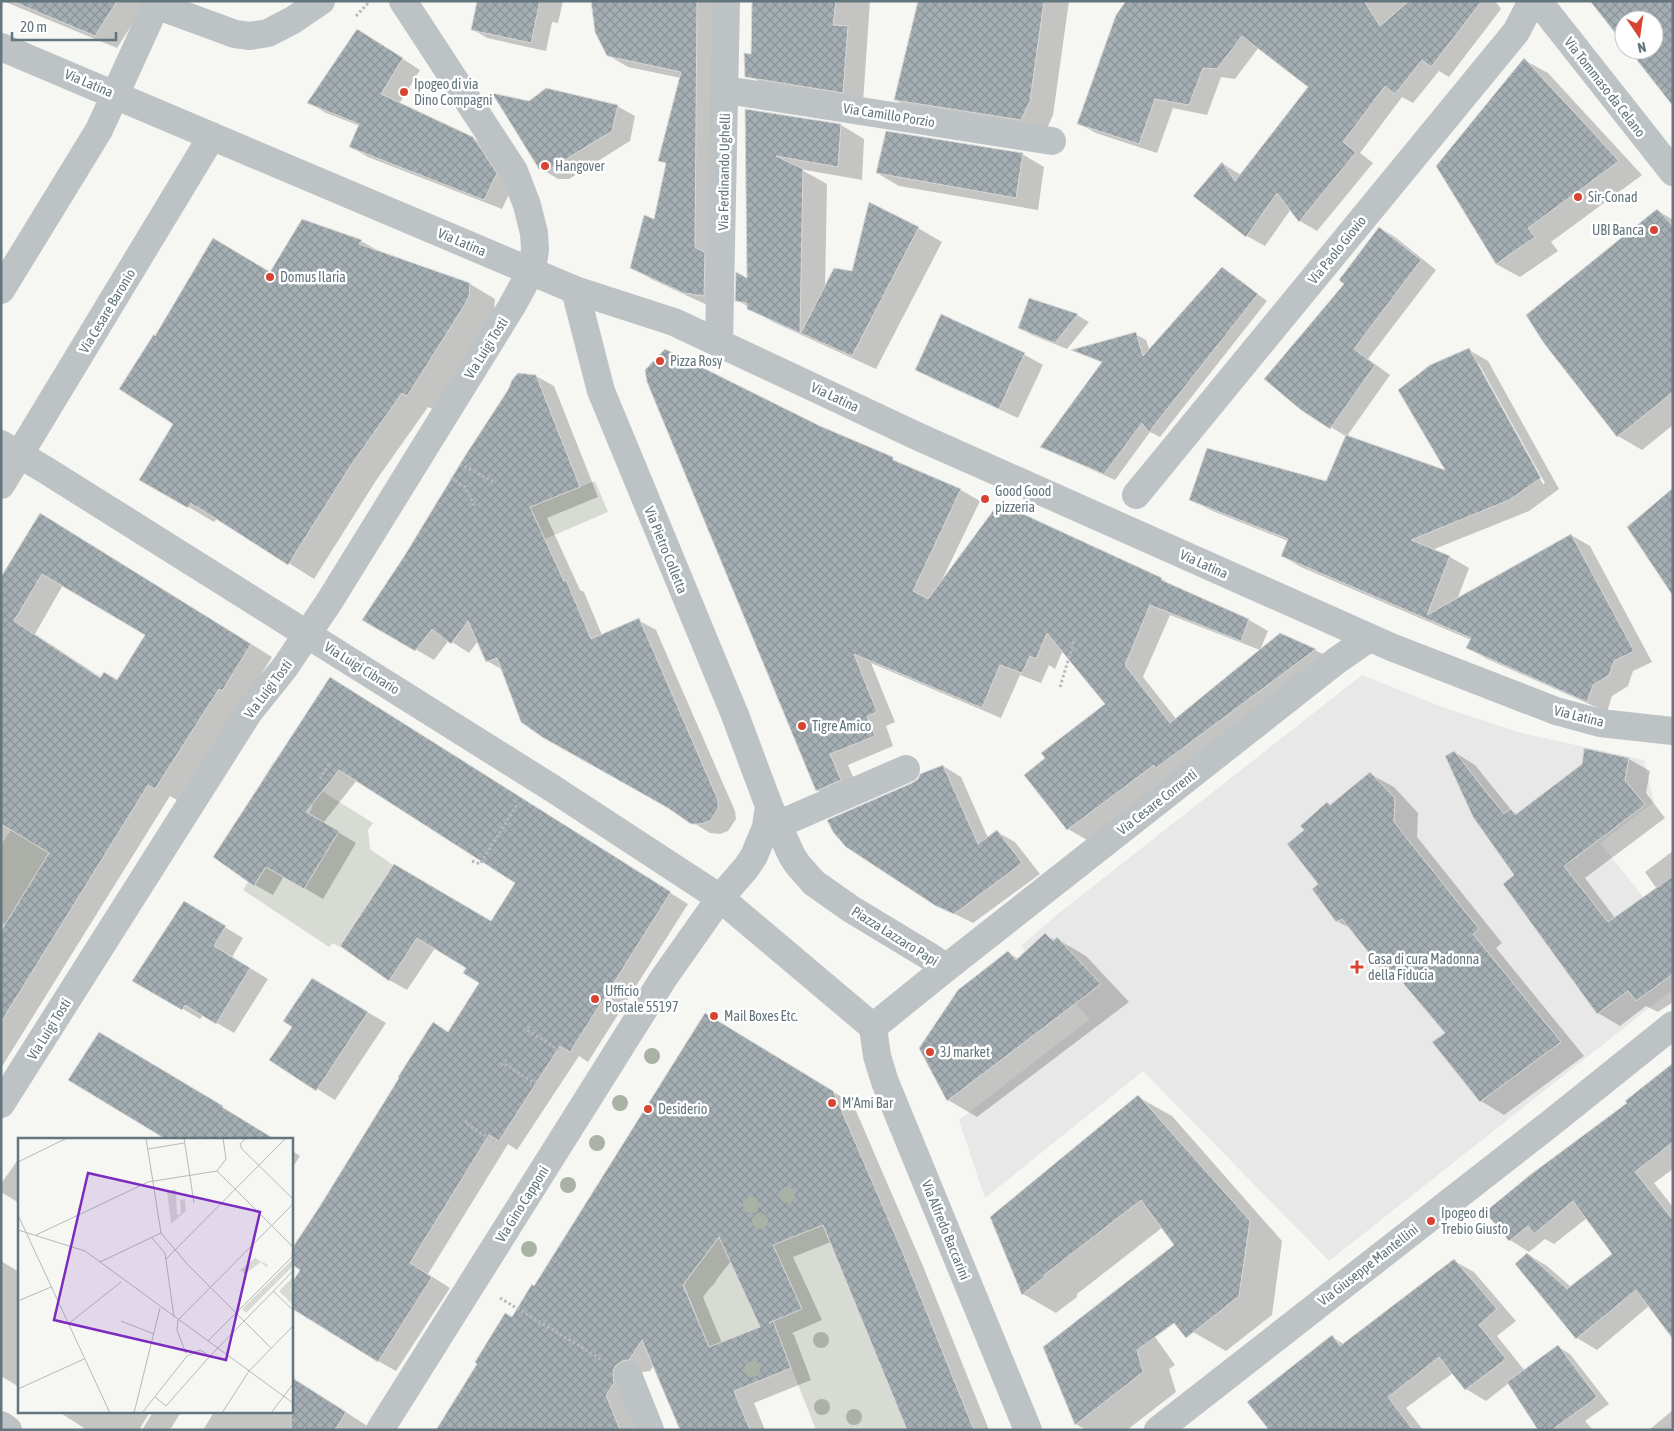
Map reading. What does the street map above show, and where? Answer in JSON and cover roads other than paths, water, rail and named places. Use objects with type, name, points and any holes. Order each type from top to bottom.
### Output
[{"type":"street","points":[[1,290],[100,130],[156,3],[235,34],[250,36],[268,33],[293,20],[321,1]]},
{"type":"street","name":"Via Luigi Tosti","points":[[1,1104],[249,712],[285,667],[329,602],[498,328],[531,271],[536,250],[534,232],[527,204],[514,171],[403,1]]},
{"type":"street","name":"Via Ferdinando Ughelli","points":[[718,343],[726,90],[726,1]]},
{"type":"street","name":"Via Paolo Giovio","points":[[1136,495],[1516,32],[1532,1]]},
{"type":"street","name":"Via Tommaso da Celano","points":[[1538,1],[1673,172]]},
{"type":"street","name":"Via Latina","points":[[1,46],[575,290],[674,322],[919,437],[1369,638],[1556,711],[1600,723],[1673,731]]},
{"type":"street","name":"Via Camillo Porzio","points":[[726,90],[1052,141]]},
{"type":"street","name":"Via Cesare Baronio","points":[[1,485],[11,450],[212,136]]},
{"type":"street","name":"Via Pietro Colletta","points":[[575,290],[601,390],[735,715],[769,824]]},
{"type":"street","name":"Via Luigi Cibrario","points":[[11,450],[555,790],[720,898]]},
{"type":"street","name":"Via Cesare Correnti","points":[[946,968],[1328,667],[1369,638]]},
{"type":"street","points":[[873,1027],[720,898],[754,856],[769,824],[906,769]]},
{"type":"street","name":"Piazza Lazzaro Papi","points":[[769,824],[802,871],[814,883],[851,909],[946,968],[873,1027]]},
{"type":"street","name":"Via Gino Capponi","points":[[380,1430],[663,979],[720,898]]},
{"type":"street","name":"Via Giuseppe Mantellini","points":[[1158,1430],[1673,1026]]},
{"type":"street","name":"Via Alfredo Baccarini","points":[[873,1027],[876,1056],[885,1082],[1028,1430]]},
{"type":"street","points":[[628,1375],[650,1430]]},
{"type":"street","points":[[1,1425],[8,1430]]},
{"type":"place","name":"Ipogeo di via Dino Compagni","points":[[404,92]]},
{"type":"place","name":"Hangover","points":[[545,166]]},
{"type":"place","name":"Sir-Conad","points":[[1578,197]]},
{"type":"place","name":"UBI Banca","points":[[1654,230]]},
{"type":"place","name":"Domus Ilaria","points":[[270,277]]},
{"type":"place","name":"Pizza Rosy","points":[[660,361]]},
{"type":"place","name":"Good Good pizzeria","points":[[985,499]]},
{"type":"place","name":"Tigre Amico","points":[[802,726]]},
{"type":"place","name":"Casa di cura Madonna della Fiducia","points":[[1357,967]]},
{"type":"place","name":"Ufficio Postale 55197","points":[[595,999]]},
{"type":"place","name":"Mail Boxes Etc.","points":[[714,1016]]},
{"type":"place","name":"3J market","points":[[930,1052]]},
{"type":"place","name":"M'Ami Bar","points":[[832,1103]]},
{"type":"place","name":"Desiderio","points":[[648,1109]]},
{"type":"place","name":"Ipogeo di Trebio Giusto","points":[[1431,1221]]}]
